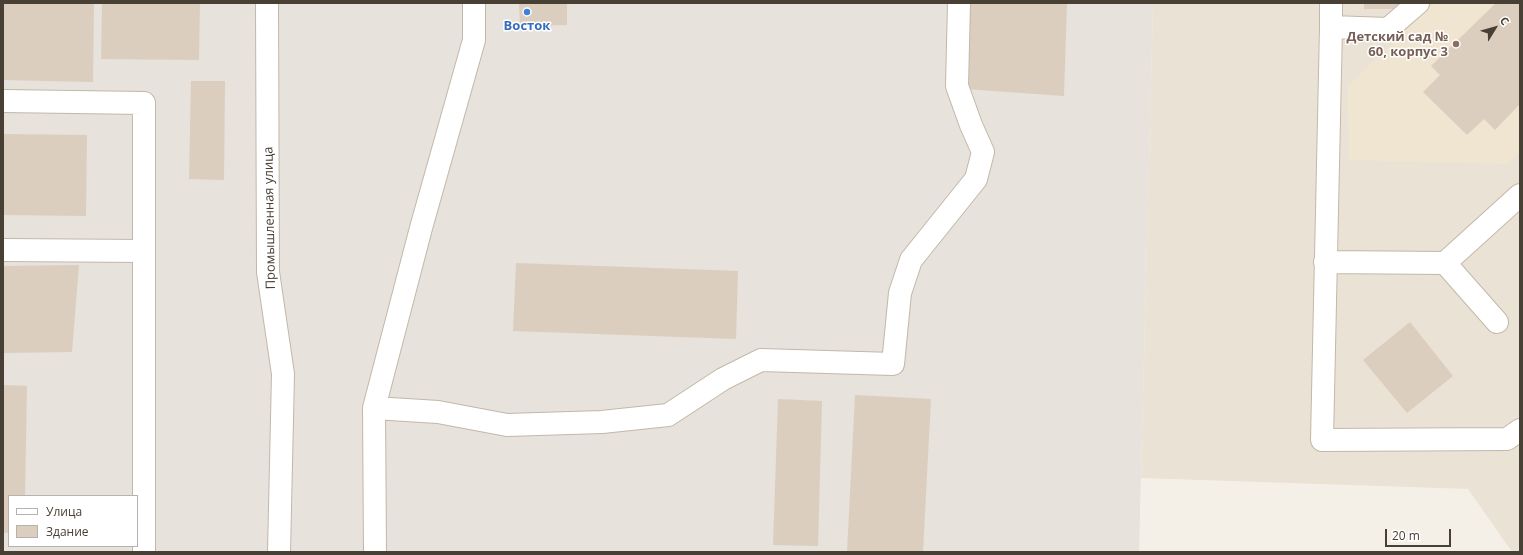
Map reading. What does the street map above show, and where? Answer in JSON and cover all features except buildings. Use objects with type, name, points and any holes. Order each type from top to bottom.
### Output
[{"type":"street","name":"Промышленная улица","points":[[267,3],[268,272],[283,374],[279,552]]},
{"type":"street","points":[[375,552],[374,408],[420,228],[474,40],[474,3]]},
{"type":"street","points":[[374,408],[438,412],[507,425],[602,422],[668,415],[723,379],[761,360],[894,364],[900,293],[911,260],[976,179],[983,152],[971,125],[957,86],[959,3]]},
{"type":"street","points":[[1331,3],[1322,440],[1507,439],[1520,430]]},
{"type":"street","points":[[1331,27],[1388,29],[1418,3]]},
{"type":"street","points":[[3,101],[144,103],[144,552]]},
{"type":"street","points":[[1325,262],[1445,263],[1520,195]]},
{"type":"street","points":[[3,250],[144,251]]},
{"type":"street","points":[[1445,263],[1497,322]]},
{"type":"shaded area","points":[[3,3],[1153,3],[1139,552],[3,552]]},
{"type":"shaded area","points":[[1153,3],[1520,3],[1520,552],[1512,552],[1468,489],[1141,478]]},
{"type":"shaded area","name":"Детский сад № 60, корпус 3","points":[[1434,3],[1520,3],[1520,151],[1507,164],[1349,160],[1348,86]]},
{"type":"place","name":"Восток","points":[[527,12]]},
{"type":"place","name":"Детский сад № 60, корпус 3","points":[[1456,44]]}]
